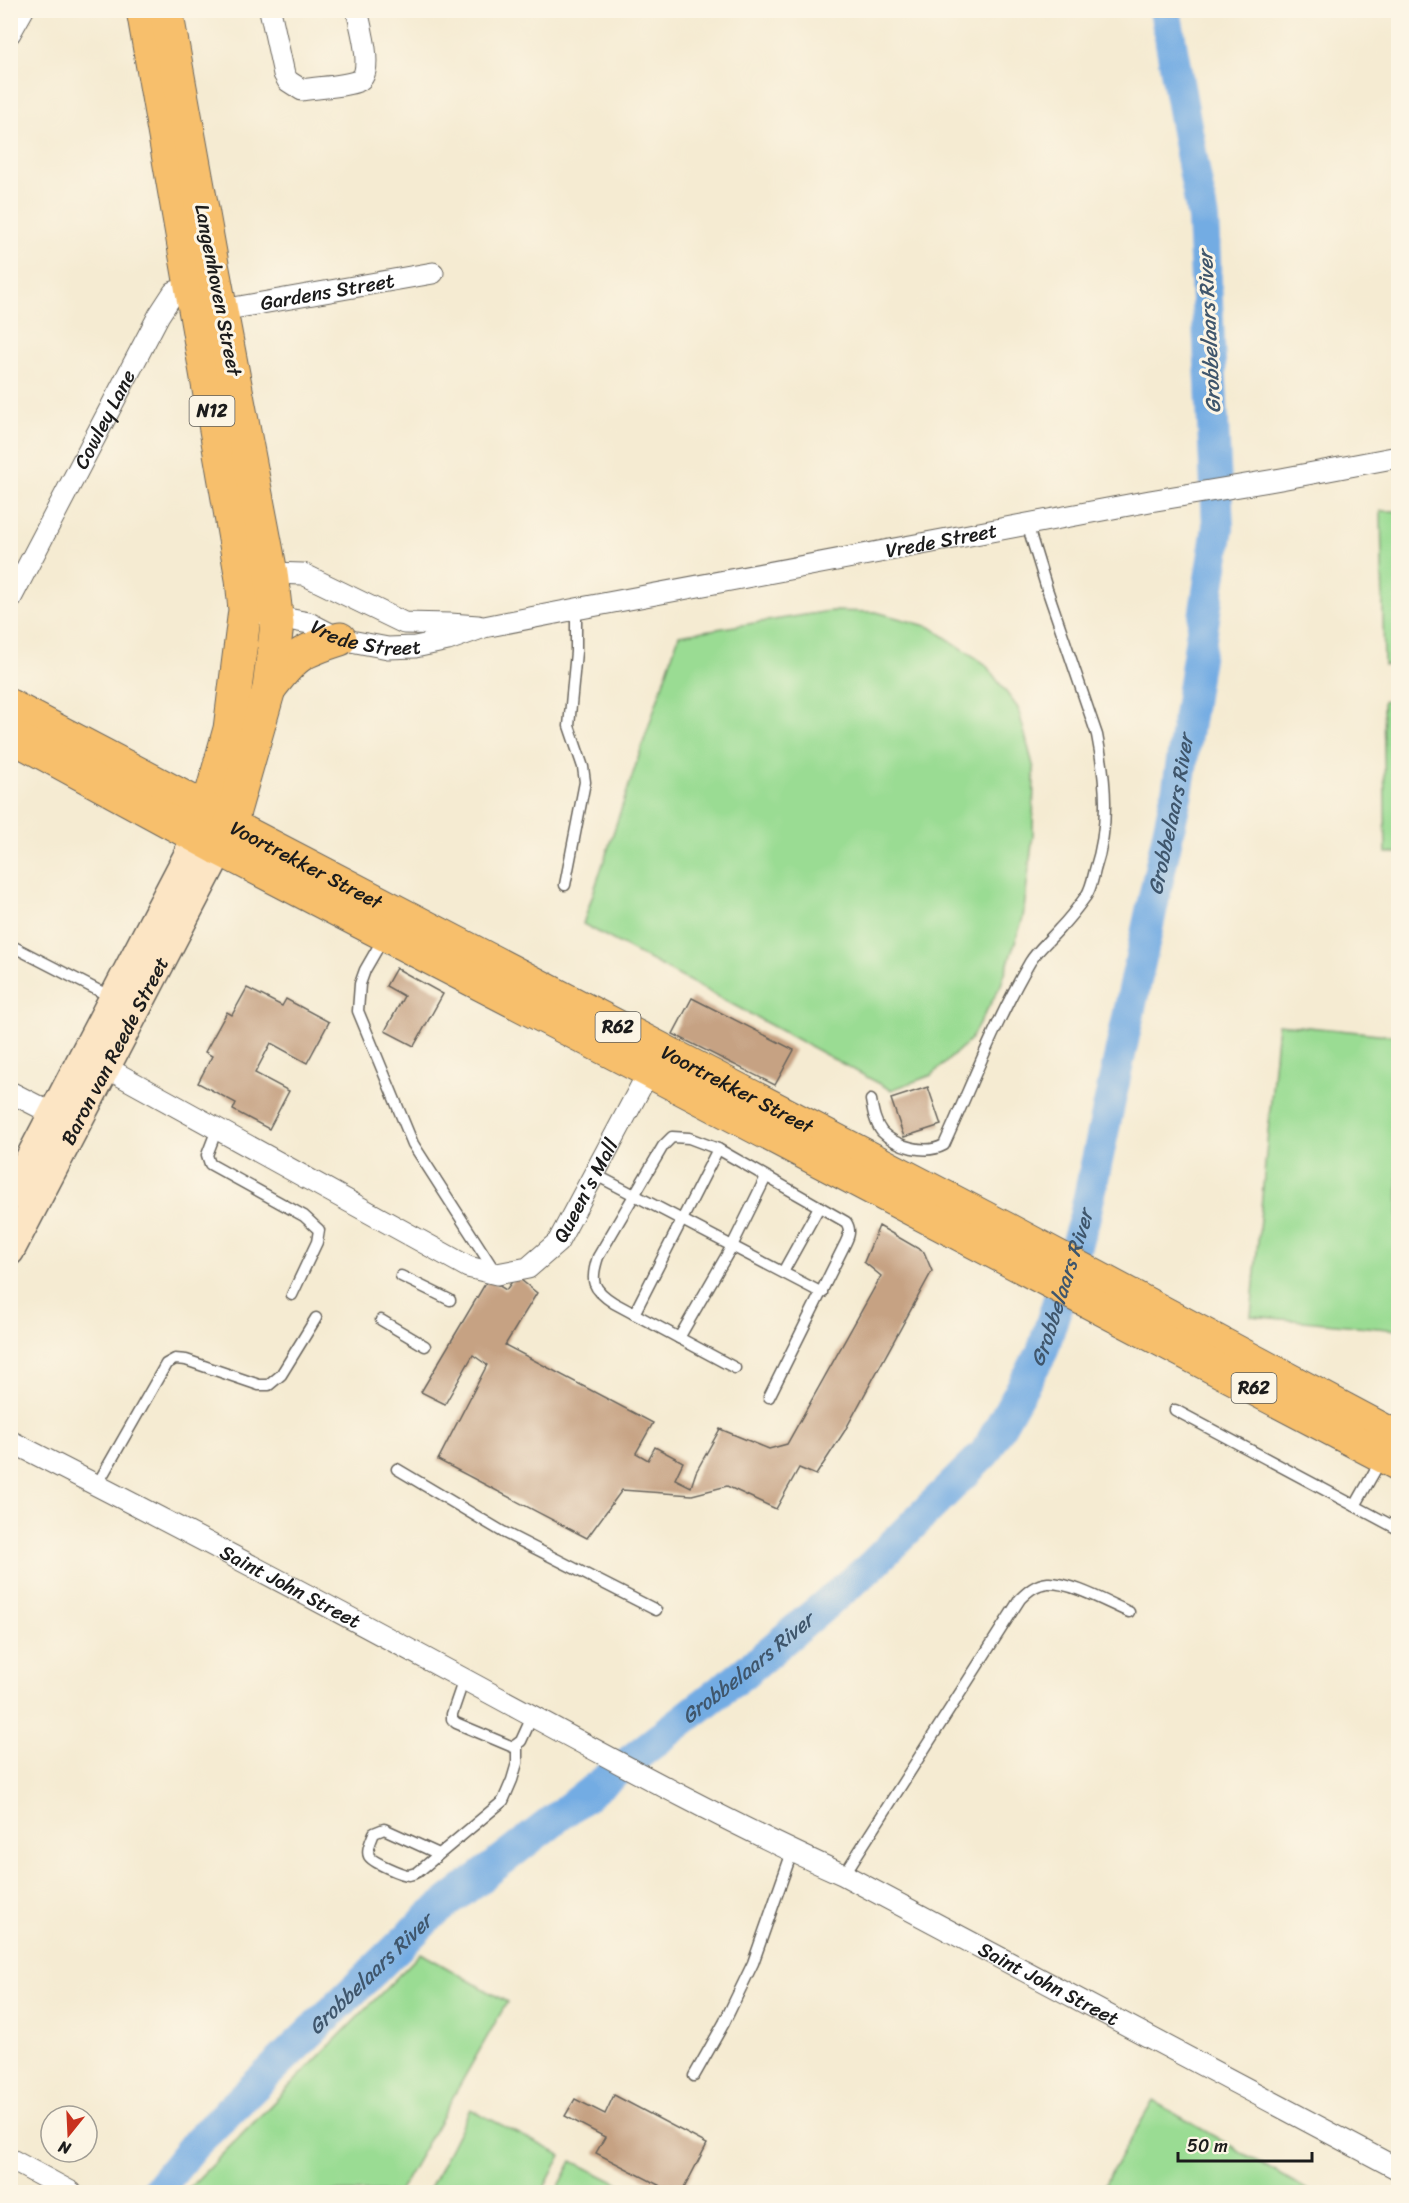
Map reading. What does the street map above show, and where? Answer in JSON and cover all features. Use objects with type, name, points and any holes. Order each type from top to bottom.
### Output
[{"type":"main road","name":"Langenhoven Street","points":[[143,10],[190,287],[253,587],[277,618],[269,689],[213,829]]},
{"type":"main road","name":"Langenhoven Street","points":[[166,10],[222,310],[253,587],[230,729],[213,790],[213,829]]},
{"type":"main road","points":[[269,689],[288,664],[302,652],[340,639]]},
{"type":"main road","name":"Voortrekker Street","points":[[10,706],[385,934],[655,1060]]},
{"type":"main road","name":"Voortrekker Street","points":[[10,735],[213,829],[1394,1449]]},
{"type":"main road","name":"Baron van Reede Street","points":[[10,1196],[188,855],[213,829]]},
{"type":"main road","name":"Baron van Reede Street","points":[[10,1251],[105,1067],[213,829]]},
{"type":"street","points":[[10,33],[23,10]]},
{"type":"street","points":[[270,10],[284,74],[288,81],[302,90],[357,81],[366,72],[367,63],[357,10]]},
{"type":"street","name":"Gardens Street","points":[[222,310],[433,273]]},
{"type":"street","points":[[190,287],[206,306],[222,310]]},
{"type":"street","name":"Cowley Lane","points":[[10,600],[159,315],[174,292],[190,287]]},
{"type":"street","name":"Vrede Street","points":[[277,618],[309,623],[340,639],[388,648],[415,647],[448,640],[484,627],[576,609],[1150,501],[1281,480],[1398,457]]},
{"type":"street","name":"Vrede Street","points":[[253,587],[303,574],[404,623],[484,627]]},
{"type":"street","name":"Queen's Mall","points":[[105,1067],[468,1267],[497,1274],[528,1268],[546,1255],[558,1242],[655,1060]]},
{"type":"street","points":[[10,1092],[53,1114]]},
{"type":"street","name":"Saint John Street","points":[[10,1441],[568,1736],[792,1852],[844,1875],[1398,2169]]},
{"type":"street","points":[[10,2159],[68,2191]]},
{"type":"lane","points":[[871,1101],[875,1118],[882,1131],[893,1140],[924,1150],[936,1149],[944,1145],[995,1031],[1031,961],[1042,945],[1061,927],[1088,894],[1097,865],[1106,820],[1106,783],[1102,759],[1097,735],[1050,600],[1028,524]]},
{"type":"lane","points":[[565,885],[585,782],[583,767],[569,726],[568,711],[576,652],[576,609]]},
{"type":"lane","points":[[385,934],[360,984],[358,1011],[413,1144],[497,1274]]},
{"type":"lane","points":[[10,945],[114,998]]},
{"type":"lane","points":[[217,1129],[207,1155],[210,1164],[304,1216],[319,1230],[317,1242],[292,1295]]},
{"type":"lane","points":[[735,1368],[600,1294],[594,1284],[593,1273],[598,1257],[663,1146],[672,1137],[689,1138],[718,1149],[846,1222],[849,1227],[847,1240],[769,1397]]},
{"type":"lane","points":[[634,1314],[718,1149]]},
{"type":"lane","points":[[594,1174],[822,1293]]},
{"type":"lane","points":[[679,1338],[732,1246],[766,1177]]},
{"type":"lane","points":[[783,1272],[819,1207]]},
{"type":"lane","points":[[401,1276],[450,1300]]},
{"type":"lane","points":[[97,1485],[166,1364],[175,1359],[186,1360],[260,1385],[269,1385],[281,1375],[316,1318]]},
{"type":"lane","points":[[381,1320],[425,1346]]},
{"type":"lane","points":[[1175,1410],[1398,1529]]},
{"type":"lane","points":[[1355,1506],[1394,1449]]},
{"type":"lane","points":[[397,1469],[503,1532],[656,1610]]},
{"type":"lane","points":[[844,1875],[1020,1599],[1031,1588],[1048,1583],[1076,1589],[1129,1612]]},
{"type":"lane","points":[[464,1679],[452,1714],[452,1719],[456,1723],[508,1746],[517,1745],[521,1741],[532,1717]]},
{"type":"lane","points":[[440,1854],[384,1829],[374,1833],[368,1849],[371,1859],[398,1873],[409,1875],[418,1872],[440,1854],[503,1801],[517,1763],[517,1745]]},
{"type":"lane","points":[[694,2076],[724,2023],[753,1963],[792,1852]]},
{"type":"green space","points":[[1381,511],[1398,511],[1398,665],[1384,665]]},
{"type":"green space","points":[[830,611],[876,612],[930,627],[985,664],[1018,708],[1034,769],[1033,835],[1023,918],[1001,985],[970,1040],[932,1075],[891,1090],[583,924],[679,635]]},
{"type":"green space","points":[[1383,701],[1398,701],[1398,853],[1386,853]]},
{"type":"green space","points":[[1278,1024],[1398,1036],[1398,1330],[1251,1316]]},
{"type":"green space","points":[[421,1953],[507,2002],[399,2192],[185,2192]]},
{"type":"green space","points":[[1153,2101],[1311,2192],[1100,2192]]},
{"type":"green space","points":[[470,2109],[561,2155],[542,2192],[428,2192]]},
{"type":"green space","points":[[572,2161],[635,2192],[556,2192]]},
{"type":"building","points":[[396,968],[443,994],[414,1046],[385,1031],[404,996],[386,986]]},
{"type":"building","points":[[247,988],[282,1006],[286,999],[329,1022],[307,1063],[271,1043],[255,1073],[289,1091],[269,1129],[233,1110],[236,1103],[198,1083],[212,1056],[205,1052],[227,1012],[232,1015]]},
{"type":"building","points":[[692,998],[794,1050],[775,1085],[673,1034]]},
{"type":"building","points":[[928,1087],[941,1125],[904,1137],[891,1099]]},
{"type":"building","points":[[879,1226],[924,1252],[932,1271],[844,1432],[816,1475],[799,1468],[776,1509],[727,1486],[692,1495],[622,1490],[587,1538],[438,1460],[487,1365],[473,1355],[445,1404],[421,1392],[488,1279],[506,1290],[516,1276],[537,1293],[505,1345],[653,1423],[636,1453],[648,1460],[655,1447],[683,1462],[675,1479],[691,1487],[696,1472],[720,1429],[769,1449],[787,1444],[881,1276],[864,1262]]},
{"type":"building","points":[[614,2095],[707,2144],[682,2192],[672,2192],[596,2153],[605,2137],[565,2116],[575,2099],[605,2114]]},
{"type":"waterway","name":"Grobbelaars River","points":[[156,2192],[195,2144],[430,1916],[750,1668],[869,1568],[985,1453],[1042,1352],[1084,1220],[1178,787],[1218,527],[1203,219],[1165,10]]}]
